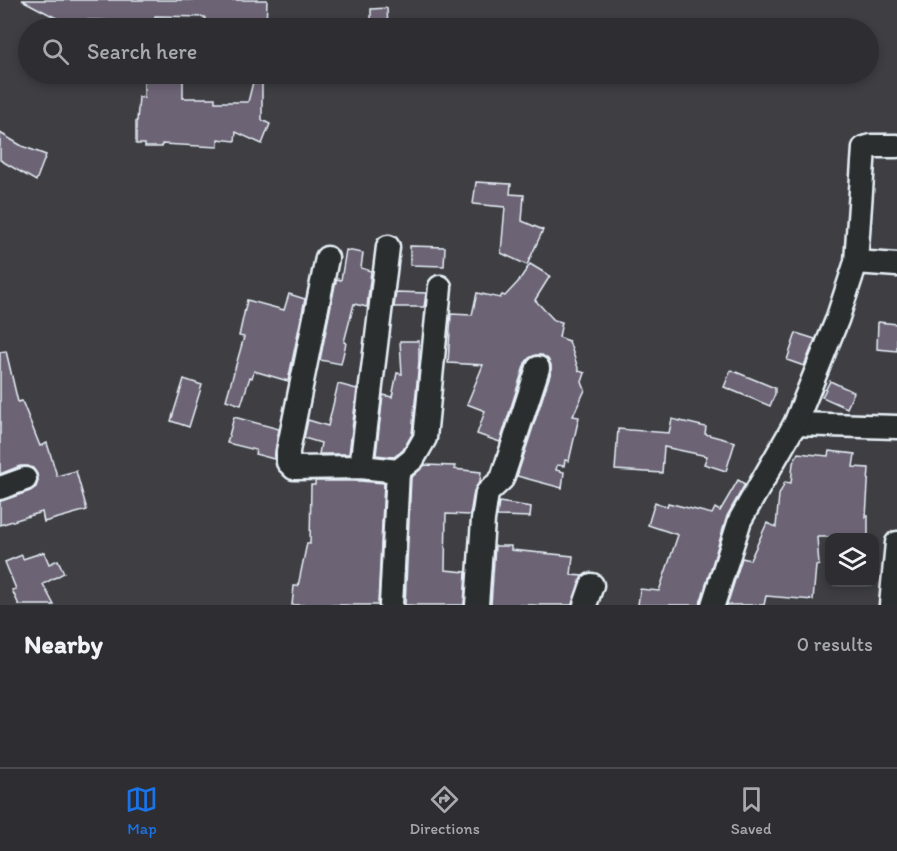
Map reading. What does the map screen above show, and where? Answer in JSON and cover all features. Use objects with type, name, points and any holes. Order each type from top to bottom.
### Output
[{"type":"street","points":[[713,605],[740,520],[795,424],[837,320],[856,262],[864,148],[897,146]]},
{"type":"street","points":[[361,467],[388,247]]},
{"type":"street","points":[[327,258],[288,451],[288,462],[294,468],[361,467],[398,471],[414,459],[425,438],[440,287]]},
{"type":"street","points":[[856,262],[897,265]]},
{"type":"street","points":[[477,605],[487,493],[502,479],[538,368]]},
{"type":"street","points":[[795,424],[897,427]]},
{"type":"street","points":[[391,605],[398,471]]},
{"type":"street","points":[[0,488],[25,479]]},
{"type":"street","points":[[891,605],[897,543]]},
{"type":"building","points":[[22,0],[267,0],[266,18],[155,16],[155,18],[56,18]]},
{"type":"building","points":[[387,8],[388,18],[371,18],[371,9]]},
{"type":"building","points":[[144,84],[183,84],[183,98],[215,98],[215,102],[248,102],[252,84],[262,84],[262,120],[270,124],[262,144],[236,132],[235,141],[218,139],[218,147],[162,144],[162,147],[145,147],[145,144],[136,144],[139,97],[144,98]]},
{"type":"building","points":[[0,133],[22,146],[46,155],[36,181],[0,160]]},
{"type":"building","points":[[476,182],[511,184],[510,194],[524,195],[522,221],[543,230],[527,265],[501,253],[505,207],[473,204]]},
{"type":"building","points":[[410,246],[445,247],[444,266],[410,265]]},
{"type":"building","points":[[346,250],[363,253],[361,268],[371,271],[367,307],[354,304],[341,364],[320,360],[335,285],[337,279],[341,280]]},
{"type":"building","points":[[530,264],[550,276],[535,300],[554,320],[562,322],[559,337],[569,341],[579,371],[585,373],[582,382],[585,390],[573,416],[579,417],[569,461],[565,460],[564,466],[557,465],[556,470],[564,472],[562,488],[517,476],[551,372],[548,359],[542,355],[535,355],[525,363],[500,442],[477,434],[485,411],[467,404],[483,365],[448,363],[451,314],[472,315],[477,293],[500,298],[502,295],[505,296]]},
{"type":"building","points":[[396,292],[426,293],[424,307],[394,307]]},
{"type":"building","points":[[289,294],[305,299],[288,381],[254,371],[241,405],[226,400],[244,337],[239,336],[247,300],[284,310]]},
{"type":"building","points":[[878,322],[897,324],[897,351],[877,349]]},
{"type":"building","points":[[796,333],[815,339],[804,366],[787,360]]},
{"type":"building","points":[[400,341],[419,341],[412,434],[403,450],[394,457],[376,455],[383,395],[392,397],[397,373],[402,374]]},
{"type":"building","points":[[6,351],[18,402],[22,401],[40,446],[47,443],[57,476],[76,471],[87,510],[44,522],[42,512],[0,525],[0,501],[30,491],[36,487],[38,481],[33,468],[28,466],[20,466],[0,474],[0,352]]},
{"type":"building","points":[[731,370],[775,388],[770,406],[724,387]]},
{"type":"building","points":[[184,379],[202,385],[189,427],[171,421]]},
{"type":"building","points":[[830,381],[854,392],[847,408],[822,397]]},
{"type":"building","points":[[338,384],[357,389],[349,454],[319,454],[321,443],[304,438],[308,420],[328,426]]},
{"type":"building","points":[[234,417],[279,429],[274,459],[255,454],[256,450],[227,443]]},
{"type":"building","points":[[672,419],[706,427],[705,434],[735,442],[726,471],[704,464],[707,456],[664,447],[662,473],[615,470],[618,429],[669,433]]},
{"type":"building","points":[[829,451],[855,454],[853,467],[869,468],[866,517],[868,516],[868,533],[825,533],[825,537],[817,537],[819,565],[816,566],[813,600],[766,596],[764,605],[727,605],[742,558],[750,560],[767,523],[776,527],[779,495],[785,482],[791,483],[793,463],[798,453],[828,456]]},
{"type":"building","points":[[425,465],[455,466],[454,469],[481,472],[480,481],[474,491],[470,515],[446,514],[445,570],[466,572],[464,605],[405,605],[411,478]]},
{"type":"building","points":[[738,480],[745,484],[727,516],[700,605],[638,605],[640,589],[659,591],[678,535],[648,525],[655,502],[667,507],[668,503],[712,514],[715,508],[720,511]]},
{"type":"building","points":[[315,481],[384,483],[378,605],[292,605],[294,586],[298,586],[307,543],[310,544],[311,485],[315,485]]},
{"type":"building","points":[[499,502],[531,507],[530,517],[497,516]]},
{"type":"building","points":[[495,546],[511,546],[511,550],[573,556],[571,575],[583,576],[572,605],[491,605]]},
{"type":"building","points":[[44,552],[49,564],[58,560],[64,573],[43,584],[54,605],[19,605],[12,590],[16,589],[5,562],[22,555],[23,559]]}]
